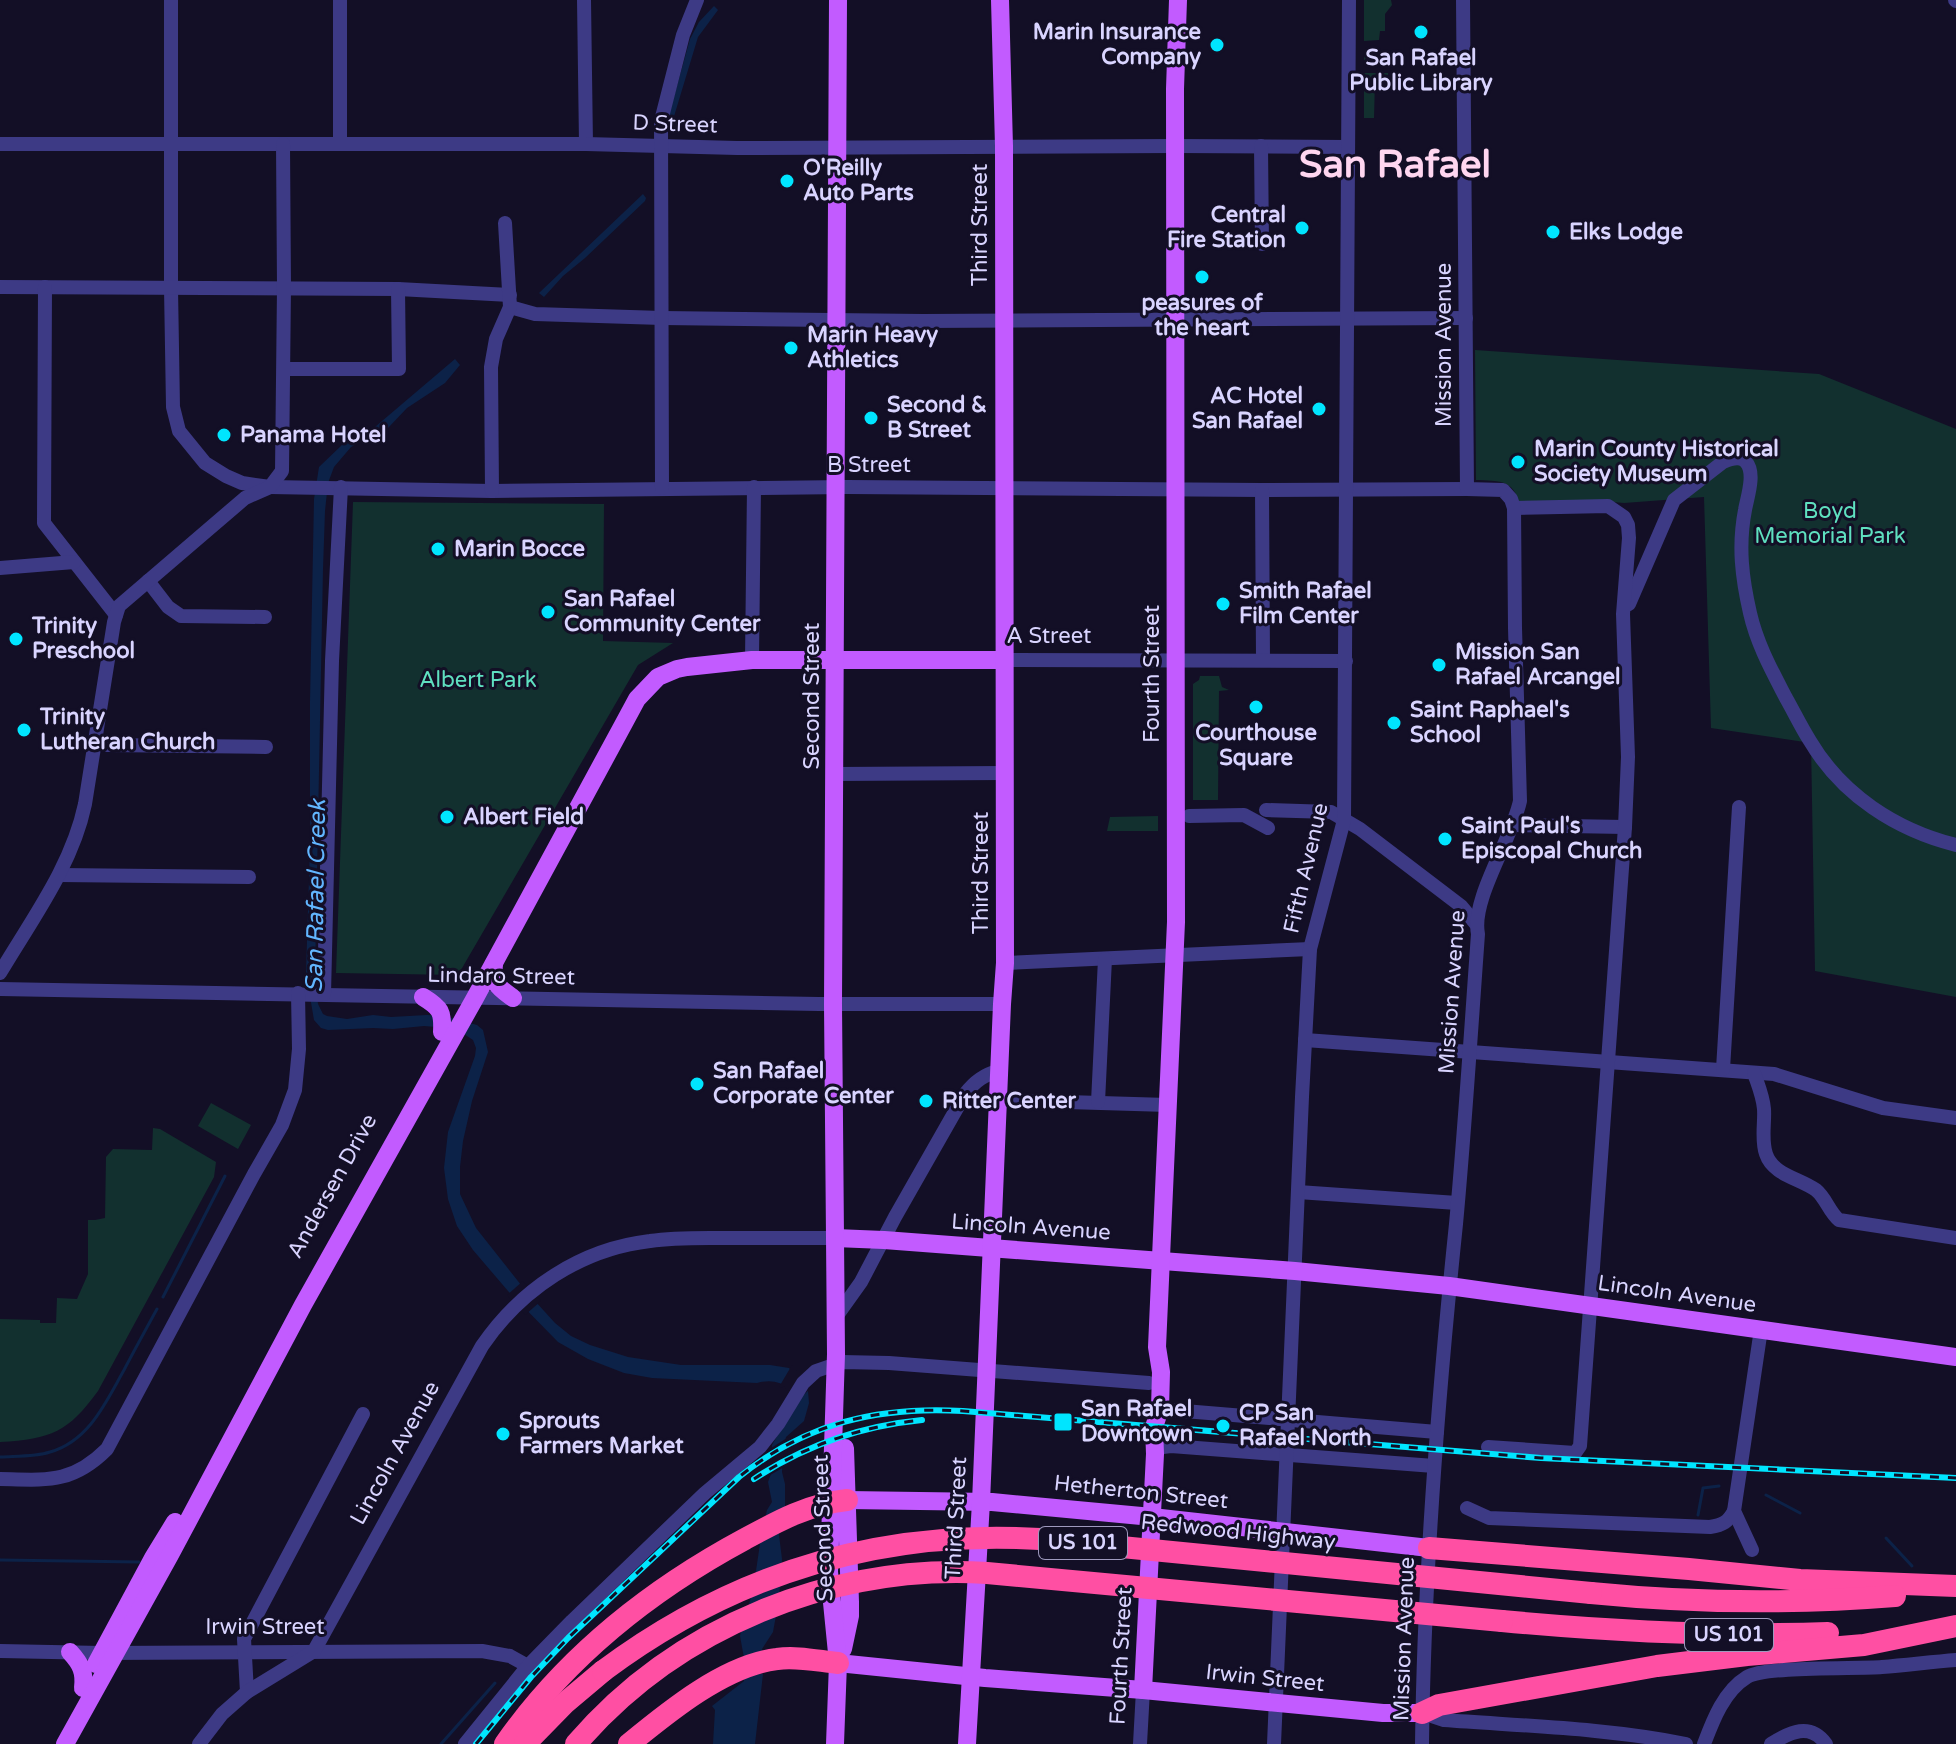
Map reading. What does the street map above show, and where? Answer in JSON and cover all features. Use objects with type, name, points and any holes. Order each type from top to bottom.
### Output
[{"type":"highway","points":[[505,1744],[552,1686],[613,1628],[675,1580],[791,1515],[810,1507],[840,1501]]},
{"type":"highway","name":"Redwood Highway","points":[[525,1744],[565,1703],[603,1671],[683,1618],[754,1584],[821,1560],[864,1550],[950,1538],[1040,1539],[1667,1599],[1846,1600],[1956,1589]]},
{"type":"highway","points":[[1429,1548],[1800,1580],[1956,1589]]},
{"type":"highway","name":"US 101","points":[[576,1744],[613,1705],[648,1675],[727,1626],[812,1593],[902,1575],[947,1571],[1617,1631],[1753,1635],[1956,1625]]},
{"type":"highway","points":[[1422,1713],[1439,1705],[1644,1668],[1864,1645],[1956,1625]]},
{"type":"highway","points":[[629,1744],[664,1716],[743,1668],[788,1658],[838,1663]]},
{"type":"main road","name":"Second Street","points":[[835,1744],[838,1663],[846,1644],[850,1616],[840,1501],[845,1421],[835,1391],[833,1004],[838,0]]},
{"type":"main road","name":"Third Street","points":[[967,1744],[1005,963],[1005,320],[1000,0]]},
{"type":"main road","name":"Fourth Street","points":[[1143,1690],[1161,1372],[1157,1347],[1175,955],[1175,146],[1178,0]]},
{"type":"main road","name":"A Street","points":[[666,667],[675,659],[708,655],[752,660],[1004,660]]},
{"type":"main road","name":"Andersen Drive","points":[[436,1055],[456,1012],[494,964],[637,699],[666,667]]},
{"type":"main road","name":"Andersen Drive","points":[[65,1744],[109,1653],[303,1305],[456,1012],[630,691],[640,678],[666,667]]},
{"type":"main road","points":[[494,964],[495,981],[513,998]]},
{"type":"main road","points":[[423,997],[456,1012]]},
{"type":"main road","name":"Lincoln Avenue","points":[[835,1238],[1295,1271],[1449,1286],[1956,1357]]},
{"type":"main road","name":"Fourth Street","points":[[1157,1347],[1149,1371],[1148,1413],[1157,1418]]},
{"type":"main road","name":"Hetherton Street","points":[[840,1501],[981,1502],[1152,1517],[1429,1548]]},
{"type":"main road","points":[[70,1652],[82,1668],[83,1688]]},
{"type":"main road","name":"Andersen Drive","points":[[53,1744],[83,1688],[109,1653]]},
{"type":"main road","name":"Irwin Street","points":[[838,1663],[1383,1713],[1422,1713]]},
{"type":"street","name":"B Street","points":[[171,0],[173,407],[179,431],[205,463],[242,483],[270,487],[492,491],[754,487],[1467,489]]},
{"type":"street","points":[[340,0],[340,144]]},
{"type":"street","points":[[584,0],[586,144]]},
{"type":"street","points":[[662,488],[661,121],[683,35],[697,0]]},
{"type":"street","name":"Fifth Avenue","points":[[1274,1744],[1310,949],[1344,820],[1349,0]]},
{"type":"street","name":"Mission Avenue","points":[[1463,0],[1467,489]]},
{"type":"street","name":"D Street","points":[[0,144],[1348,147]]},
{"type":"street","points":[[0,973],[59,875],[83,816],[116,615],[122,602],[245,498],[270,487],[282,471],[283,144]]},
{"type":"street","points":[[1261,146],[1262,244]]},
{"type":"street","points":[[492,491],[491,367],[496,339],[510,301],[505,223]]},
{"type":"street","points":[[0,287],[398,289],[510,301],[535,314],[662,318],[1466,318]]},
{"type":"street","points":[[45,287],[44,523],[116,615]]},
{"type":"street","points":[[284,369],[399,369],[398,289]]},
{"type":"street","points":[[1623,614],[1674,500],[1723,462],[1732,458],[1746,462],[1750,480],[1740,535],[1740,553],[1750,615],[1772,672],[1791,707],[1825,762],[1864,800],[1885,817],[1908,829],[1956,845]]},
{"type":"street","points":[[322,994],[332,661],[341,487]]},
{"type":"street","points":[[752,660],[754,487]]},
{"type":"street","points":[[1467,489],[1503,490],[1514,508],[1608,506],[1624,517],[1629,538],[1623,614],[1628,757],[1625,827],[1580,1446],[1575,1453],[1488,1447]]},
{"type":"street","points":[[1262,490],[1263,660]]},
{"type":"street","name":"Mission Avenue","points":[[1422,1744],[1434,1466],[1478,934],[1476,924],[1481,900],[1520,801],[1514,508]]},
{"type":"street","points":[[0,568],[74,562]]},
{"type":"street","points":[[148,581],[168,607],[181,616],[265,617]]},
{"type":"street","name":"A Street","points":[[1004,660],[1346,661]]},
{"type":"street","points":[[95,743],[266,747]]},
{"type":"street","points":[[835,774],[1004,773]]},
{"type":"street","points":[[1723,1069],[1739,807]]},
{"type":"street","points":[[1266,810],[1331,812],[1360,829],[1461,906],[1476,924]]},
{"type":"street","points":[[1189,816],[1244,815],[1268,828]]},
{"type":"street","points":[[1513,825],[1625,827]]},
{"type":"street","points":[[59,875],[249,877]]},
{"type":"street","points":[[1005,963],[1310,949]]},
{"type":"street","points":[[1098,1102],[1105,959]]},
{"type":"street","name":"Lindaro Street","points":[[0,989],[423,997]]},
{"type":"street","points":[[0,1479],[47,1480],[77,1473],[94,1463],[107,1449],[282,1125],[295,1090],[301,994]]},
{"type":"street","name":"Lindaro Street","points":[[456,1012],[513,998],[1002,1004]]},
{"type":"street","points":[[1305,1040],[1774,1074],[1883,1108],[1956,1118]]},
{"type":"street","points":[[836,1317],[854,1293],[965,1094],[975,1081],[1000,1070]]},
{"type":"street","points":[[1754,1073],[1762,1096],[1765,1152],[1772,1165],[1819,1193],[1834,1216],[1839,1220],[1956,1238]]},
{"type":"street","points":[[998,1100],[1168,1105]]},
{"type":"street","points":[[1298,1192],[1457,1203]]},
{"type":"street","name":"Lincoln Avenue","points":[[314,1651],[473,1361],[492,1331],[537,1286],[587,1258],[641,1242],[835,1238]]},
{"type":"street","points":[[1467,1508],[1489,1518],[1721,1526],[1734,1511],[1761,1329]]},
{"type":"street","points":[[465,1744],[528,1666],[699,1499],[755,1452],[816,1371],[836,1363],[889,1363],[1149,1383]]},
{"type":"street","points":[[247,1692],[244,1639],[363,1414]]},
{"type":"street","points":[[1157,1418],[1288,1420],[1437,1432]]},
{"type":"street","points":[[1155,1448],[1171,1446],[1434,1466]]},
{"type":"street","points":[[1734,1511],[1752,1550]]},
{"type":"street","name":"Irwin Street","points":[[0,1651],[482,1651],[510,1656],[528,1666]]},
{"type":"street","points":[[199,1744],[222,1714],[247,1692],[314,1651]]},
{"type":"street","points":[[1704,1744],[1714,1718],[1731,1691],[1755,1674],[1956,1660]]},
{"type":"street","name":"Fourth Street","points":[[1140,1744],[1143,1690]]},
{"type":"street","name":"Irwin Street","points":[[1422,1713],[1444,1720],[1613,1733],[1686,1744]]},
{"type":"street","points":[[1771,1744],[1789,1733],[1808,1730],[1826,1744]]},
{"type":"green space","points":[[1364,0],[1391,0],[1392,5],[1385,14],[1385,31],[1380,31],[1379,40],[1364,41]]},
{"type":"green space","points":[[1374,49],[1387,54],[1391,62],[1364,63],[1364,51]]},
{"type":"green space","points":[[1364,73],[1388,73],[1388,80],[1375,81],[1374,118],[1364,118]]},
{"type":"green space","name":"Boyd Memorial Park","points":[[1475,350],[1819,374],[1956,429],[1956,997],[1815,971],[1811,743],[1711,728],[1704,497],[1624,503],[1519,504],[1513,490],[1504,483],[1476,480]]},
{"type":"green space","name":"Albert Park","points":[[353,502],[604,504],[603,641],[673,643],[638,665],[458,975],[336,973]]},
{"type":"green space","points":[[1200,676],[1219,676],[1222,687],[1229,690],[1219,691],[1218,800],[1193,800],[1193,684]]},
{"type":"green space","points":[[1158,816],[1158,831],[1107,831],[1110,817]]},
{"type":"green space","points":[[211,1103],[251,1125],[238,1149],[198,1126]]},
{"type":"green space","points":[[153,1128],[160,1129],[216,1162],[214,1177],[98,1391],[87,1405],[57,1431],[33,1439],[0,1442],[0,1319],[56,1323],[57,1298],[77,1299],[88,1274],[88,1220],[105,1218],[106,1157],[113,1149],[152,1150]]},
{"type":"water","points":[[714,6],[718,10],[698,37],[672,123],[667,122],[690,39],[699,22]]},
{"type":"water","points":[[643,194],[645,201],[544,297],[539,293]]},
{"type":"water","name":"San Rafael Creek","points":[[455,359],[460,365],[445,383],[407,408],[388,428],[351,447],[334,467],[328,483],[323,569],[315,974],[318,1004],[327,1016],[347,1019],[373,1015],[444,1016],[477,1025],[483,1030],[488,1052],[463,1141],[460,1194],[476,1228],[525,1290],[571,1336],[628,1357],[681,1365],[770,1365],[789,1368],[808,1391],[809,1403],[804,1421],[786,1437],[783,1451],[785,1507],[779,1535],[782,1559],[779,1599],[773,1632],[762,1649],[760,1674],[763,1674],[755,1744],[713,1744],[715,1710],[712,1706],[744,1681],[746,1669],[740,1636],[753,1591],[767,1510],[772,1502],[768,1482],[772,1445],[786,1420],[792,1389],[771,1381],[652,1378],[624,1373],[588,1359],[558,1342],[473,1250],[457,1226],[448,1199],[444,1168],[448,1132],[475,1056],[473,1040],[449,1028],[424,1026],[328,1030],[321,1028],[314,1020],[306,973],[314,499],[319,467],[343,444],[375,427]]},
{"type":"pier","points":[[523,1281],[541,1301],[525,1315],[507,1295]]},
{"type":"pier","points":[[792,1365],[811,1388],[794,1404],[784,1386],[779,1387]]},
{"type":"pier","points":[[790,1436],[787,1452],[782,1455],[786,1454],[786,1466],[765,1478],[768,1450]]},
{"type":"waterway","points":[[163,1297],[225,1176]]},
{"type":"waterway","points":[[0,1457],[50,1452],[64,1447],[86,1430],[110,1395],[157,1309]]},
{"type":"waterway","points":[[1698,1515],[1703,1488],[1719,1486]]},
{"type":"waterway","points":[[1766,1495],[1800,1513]]},
{"type":"waterway","points":[[1886,1538],[1912,1566]]},
{"type":"waterway","points":[[0,1560],[139,1562]]},
{"type":"waterway","points":[[441,1744],[495,1683]]},
{"type":"railway","points":[[476,1744],[568,1638],[739,1477],[790,1443],[817,1431],[872,1415],[963,1411],[1541,1458],[1956,1478]]},
{"type":"railway","points":[[754,1479],[834,1439],[877,1427],[922,1420]]},
{"type":"place","name":"San Rafael Public Library","points":[[1421,32]]},
{"type":"place","name":"Marin Insurance Company","points":[[1217,45]]},
{"type":"place","name":"O'Reilly Auto Parts","points":[[787,181]]},
{"type":"place","name":"Central Fire Station","points":[[1302,228]]},
{"type":"place","name":"Elks Lodge","points":[[1553,232]]},
{"type":"place","name":"peasures of the heart","points":[[1202,277]]},
{"type":"place","name":"Marin Heavy Athletics","points":[[791,348]]},
{"type":"place","name":"AC Hotel San Rafael","points":[[1319,409]]},
{"type":"place","name":"Second & B Street","points":[[871,418]]},
{"type":"place","name":"Panama Hotel","points":[[224,435]]},
{"type":"place","name":"Marin County Historical Society Museum","points":[[1518,462]]},
{"type":"place","name":"Marin Bocce","points":[[438,549]]},
{"type":"place","name":"Smith Rafael Film Center","points":[[1223,604]]},
{"type":"place","name":"San Rafael Community Center","points":[[548,612]]},
{"type":"place","name":"Trinity Preschool","points":[[16,639]]},
{"type":"place","name":"Mission San Rafael Arcangel","points":[[1439,665]]},
{"type":"place","name":"Courthouse Square","points":[[1256,707]]},
{"type":"place","name":"Saint Raphael's School","points":[[1394,723]]},
{"type":"place","name":"Trinity Lutheran Church","points":[[24,730]]},
{"type":"place","name":"Albert Field","points":[[447,817]]},
{"type":"place","name":"Saint Paul's Episcopal Church","points":[[1445,839]]},
{"type":"place","name":"San Rafael Corporate Center","points":[[697,1084]]},
{"type":"place","name":"Ritter Center","points":[[926,1101]]},
{"type":"place","name":"San Rafael Downtown","points":[[1063,1422]]},
{"type":"place","name":"CP San Rafael North","points":[[1223,1426]]},
{"type":"place","name":"Sprouts Farmers Market","points":[[503,1434]]},
{"type":"district","name":"San Rafael","points":[[1395,165]]}]
